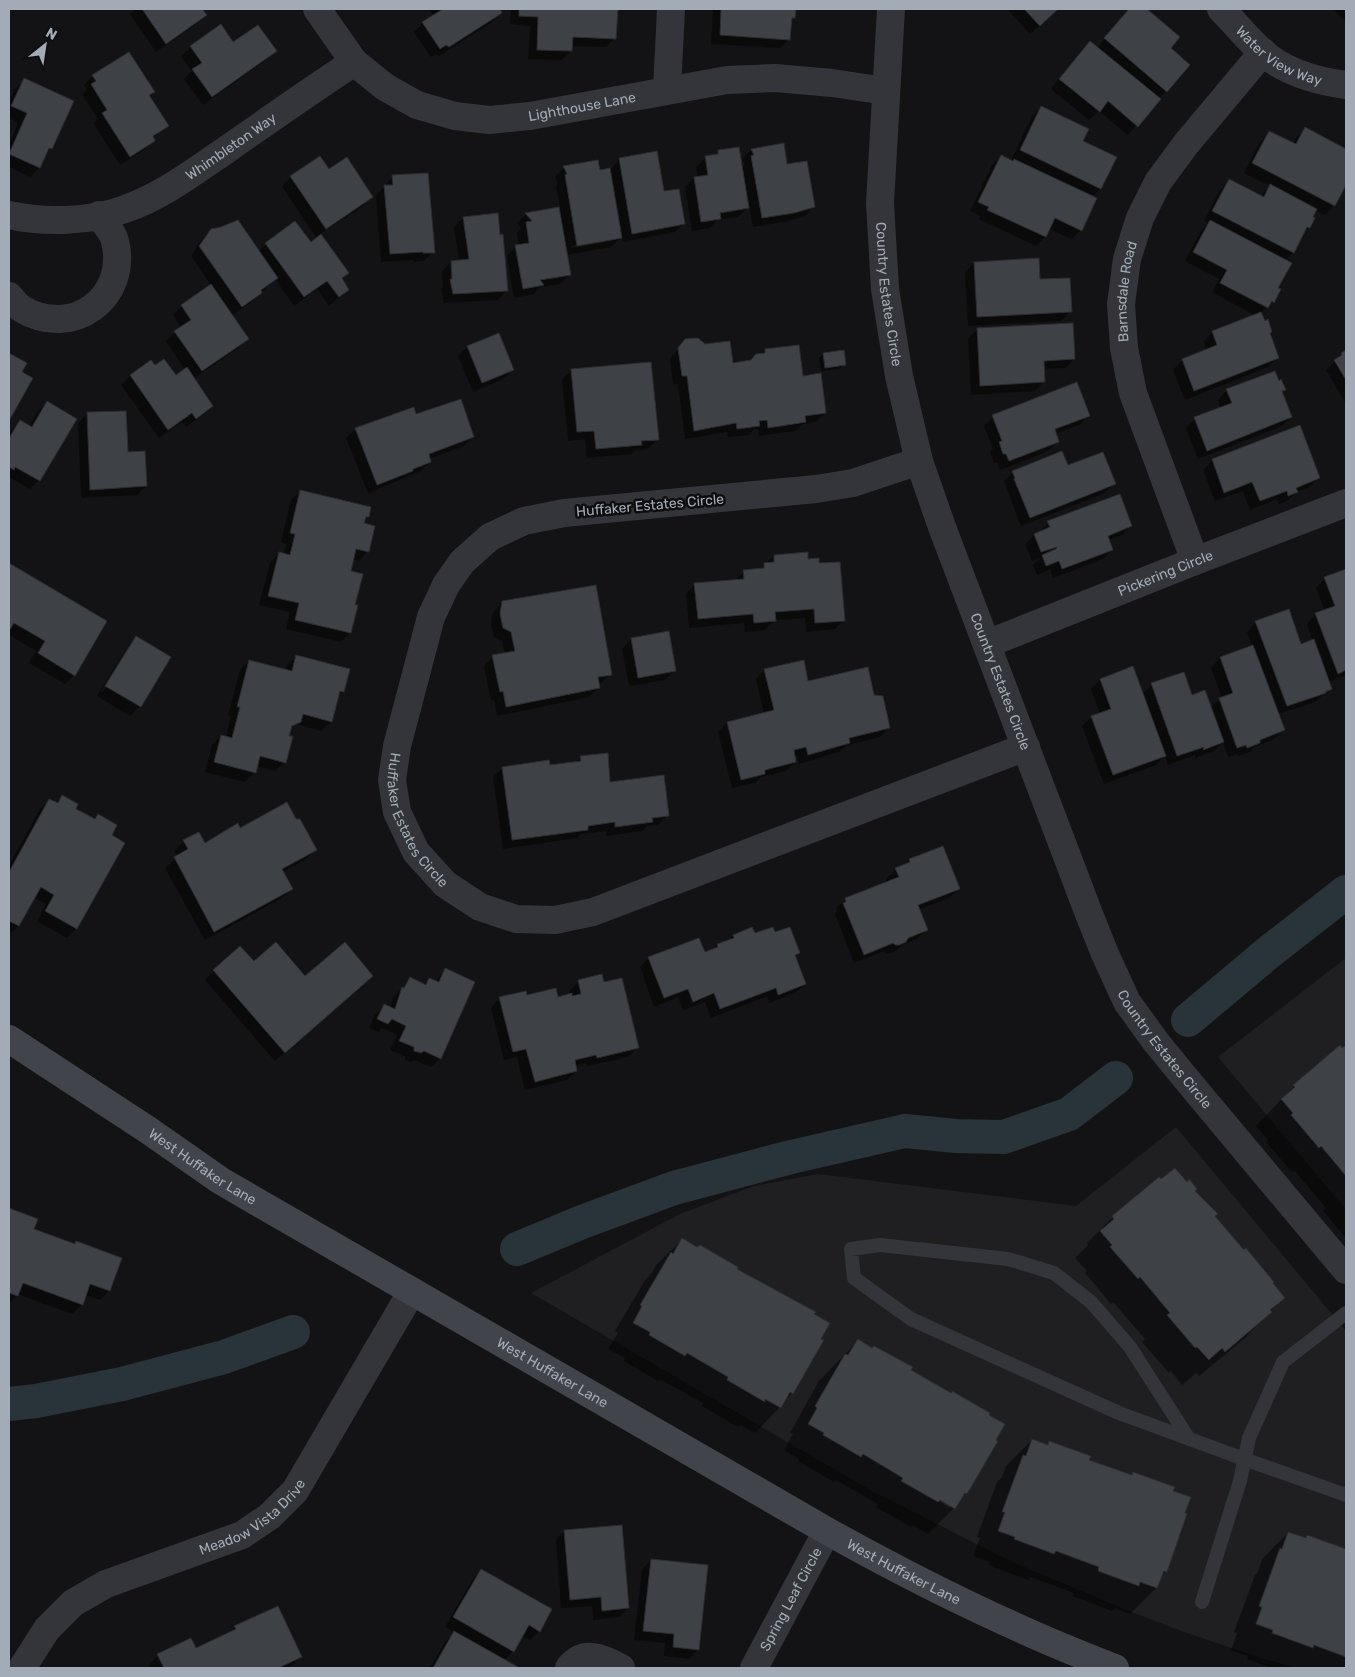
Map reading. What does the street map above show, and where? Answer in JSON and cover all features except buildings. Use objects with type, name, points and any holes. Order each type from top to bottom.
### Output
[{"type":"street","name":"Lighthouse Lane","points":[[317,9],[354,62],[385,87],[417,104],[454,116],[489,120],[530,116],[727,80],[775,78],[886,90]]},
{"type":"street","points":[[667,90],[671,9]]},
{"type":"street","name":"Country Estates Circle","points":[[892,9],[880,203],[884,289],[899,376],[920,461],[942,527],[1092,922],[1127,1002],[1156,1042],[1346,1270]]},
{"type":"street","name":"Water View Way","points":[[1222,9],[1263,52],[1288,70],[1346,86]]},
{"type":"street","name":"Barnsdale Road","points":[[1195,561],[1133,393],[1124,348],[1121,304],[1127,259],[1140,218],[1158,182],[1186,144],[1263,52]]},
{"type":"street","name":"Whimbleton Way","points":[[10,218],[53,220],[87,218],[124,210],[159,194],[193,173],[354,62]]},
{"type":"street","points":[[9,296],[21,309],[44,319],[70,319],[93,308],[110,290],[118,265],[115,239],[99,215]]},
{"type":"street","name":"Huffaker Estates Circle","points":[[920,461],[868,479],[816,489],[564,513],[524,521],[490,537],[462,562],[446,584],[431,617],[397,746],[392,780],[397,812],[416,852],[445,884],[480,907],[516,919],[555,920],[593,912],[1026,747]]},
{"type":"street","name":"Pickering Circle","points":[[987,644],[1346,503]]},
{"type":"street","name":"West Huffaker Lane","points":[[9,1039],[221,1181],[827,1531],[886,1564],[1018,1629],[1115,1668]]},
{"type":"street","name":"Meadow Vista Drive","points":[[22,1668],[47,1629],[73,1604],[106,1584],[242,1535],[270,1516],[295,1491],[412,1290]]},
{"type":"street","name":"Spring Leaf Circle","points":[[754,1668],[827,1531]]},
{"type":"street","points":[[569,1668],[574,1662],[583,1658],[596,1657],[620,1668]]},
{"type":"lane","points":[[1189,1439],[1130,1347],[1091,1302],[1054,1273],[1008,1259],[880,1246],[851,1249],[854,1278],[911,1319],[1119,1412],[1189,1439],[1346,1495]]},
{"type":"lane","points":[[1202,1602],[1240,1481],[1248,1438],[1283,1362],[1346,1313]]},
{"type":"shaded area","points":[[1346,958],[1346,1210],[1218,1057]]},
{"type":"shaded area","points":[[1176,1127],[1346,1331],[1346,1668],[1296,1668],[1261,1658],[1124,1609],[1008,1560],[872,1491],[531,1293],[680,1214],[754,1186],[818,1174],[1076,1206]]},
{"type":"waterway","points":[[1188,1020],[1269,952],[1346,892]]},
{"type":"waterway","points":[[517,1249],[582,1222],[674,1188],[791,1157],[905,1131],[956,1136],[1004,1137],[1069,1114],[1116,1078]]},
{"type":"waterway","points":[[9,1404],[36,1401],[122,1384],[224,1357],[293,1332]]}]
